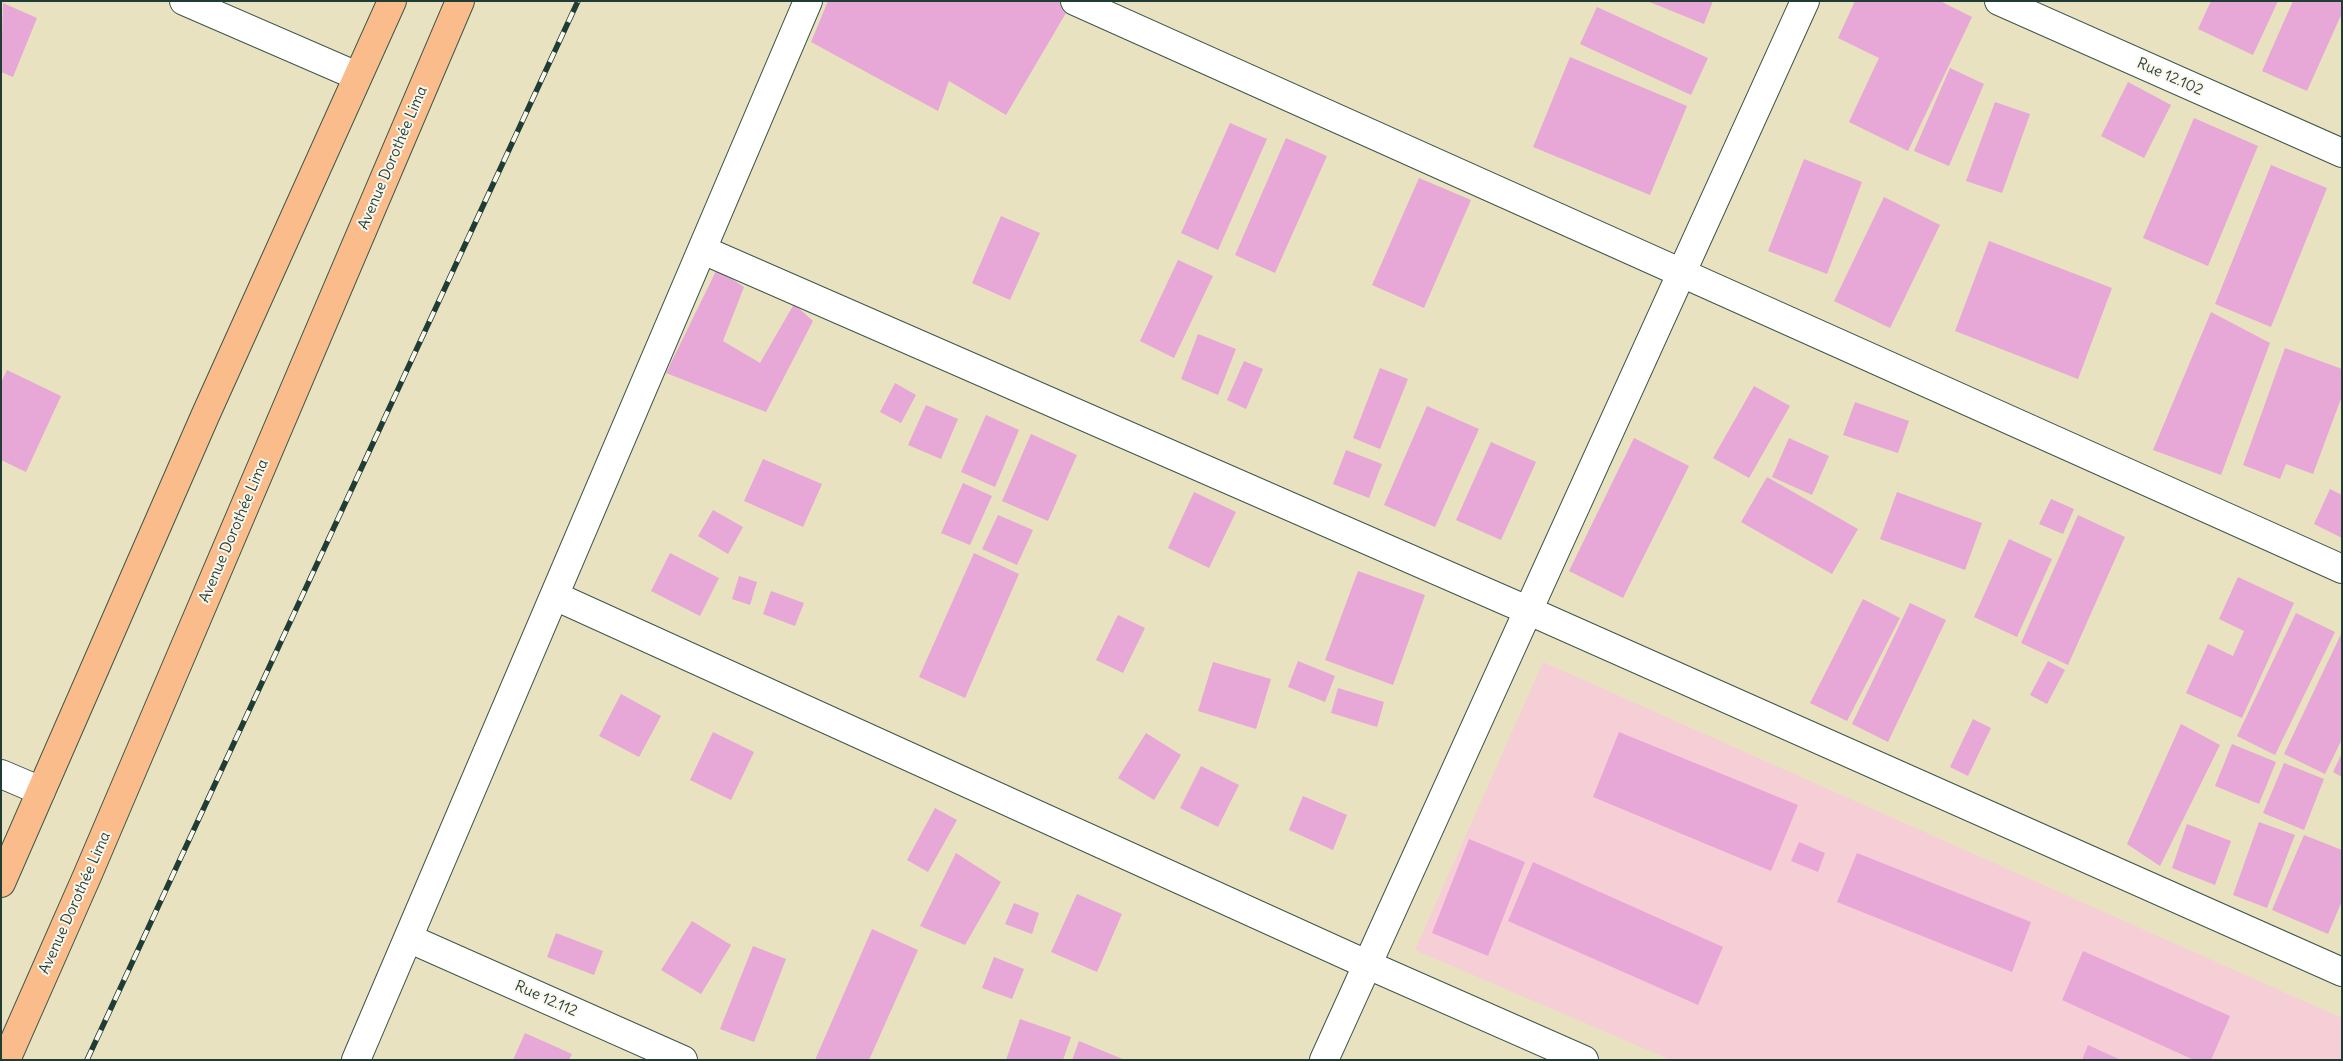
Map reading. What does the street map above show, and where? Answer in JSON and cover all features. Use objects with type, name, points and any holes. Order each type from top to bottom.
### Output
[{"type":"main road","points":[[1,883],[205,416],[392,1]]},
{"type":"main road","name":"Avenue Dorothée Lima","points":[[6,1060],[88,874],[460,1]]},
{"type":"street","points":[[184,1],[357,76]]},
{"type":"street","points":[[356,1060],[808,1]]},
{"type":"street","points":[[1075,1],[2342,569]]},
{"type":"street","points":[[1324,1060],[1805,1]]},
{"type":"street","name":"Rue 12.102","points":[[1999,1],[2342,153]]},
{"type":"street","points":[[703,250],[1528,610],[2342,972]]},
{"type":"street","points":[[555,596],[1366,964],[1584,1060]]},
{"type":"street","points":[[1,774],[41,791]]},
{"type":"street","name":"Rue 12.112","points":[[408,938],[683,1060]]},
{"type":"shaded area","points":[[1543,662],[2342,1018],[2342,1060],[1671,1060],[1415,950]]},
{"type":"building","points":[[828,1],[1073,1],[1006,115],[949,81],[938,111],[811,42]]},
{"type":"building","points":[[1647,1],[1713,1],[1704,24]]},
{"type":"building","points":[[1855,1],[1940,1],[1972,17],[1908,151],[1849,122],[1879,58],[1838,38]]},
{"type":"building","points":[[2211,1],[2278,1],[2253,55],[2198,29]]},
{"type":"building","points":[[2293,1],[2342,1],[2342,13],[2307,91],[2262,71]]},
{"type":"building","points":[[3,3],[37,18],[13,77],[1,72]]},
{"type":"building","points":[[1597,7],[1708,58],[1691,95],[1580,44]]},
{"type":"building","points":[[1570,57],[1687,106],[1650,195],[1533,147]]},
{"type":"building","points":[[1950,68],[1984,84],[1949,166],[1914,151]]},
{"type":"building","points":[[2128,82],[2171,105],[2144,158],[2101,136]]},
{"type":"building","points":[[1995,102],[2030,114],[2002,193],[1966,181]]},
{"type":"building","points":[[2194,118],[2258,146],[2208,266],[2143,238]]},
{"type":"building","points":[[1230,123],[1267,139],[1218,250],[1181,233]]},
{"type":"building","points":[[1286,138],[1327,156],[1275,273],[1235,255]]},
{"type":"building","points":[[1804,159],[1862,182],[1827,274],[1768,251]]},
{"type":"building","points":[[2271,165],[2327,188],[2271,327],[2215,304]]},
{"type":"building","points":[[1419,178],[1471,200],[1424,308],[1372,285]]},
{"type":"building","points":[[1884,197],[1940,225],[1890,328],[1834,301]]},
{"type":"building","points":[[1001,216],[1040,233],[1010,300],[972,283]]},
{"type":"building","points":[[1989,241],[2112,288],[2078,379],[1955,331]]},
{"type":"building","points":[[1178,260],[1213,276],[1174,358],[1140,341]]},
{"type":"building","points":[[717,269],[744,287],[723,341],[760,363],[794,304],[813,321],[766,412],[666,373]]},
{"type":"building","points":[[2211,312],[2270,343],[2221,475],[2153,450]]},
{"type":"building","points":[[1198,334],[1236,349],[1218,395],[1181,379]]},
{"type":"building","points":[[2285,348],[2342,369],[2342,396],[2313,474],[2286,464],[2280,479],[2243,465]]},
{"type":"building","points":[[1244,361],[1263,369],[1246,409],[1227,400]]},
{"type":"building","points":[[1380,368],[1408,379],[1380,449],[1353,438]]},
{"type":"building","points":[[7,370],[61,396],[26,472],[1,460],[1,383]]},
{"type":"building","points":[[895,383],[916,395],[901,423],[880,412]]},
{"type":"building","points":[[1754,386],[1790,406],[1749,478],[1713,458]]},
{"type":"building","points":[[1855,402],[1909,421],[1898,453],[1843,435]]},
{"type":"building","points":[[926,405],[958,419],[941,459],[908,445]]},
{"type":"building","points":[[1427,406],[1479,429],[1435,527],[1384,505]]},
{"type":"building","points":[[986,415],[1019,430],[995,487],[961,472]]},
{"type":"building","points":[[1031,434],[1077,455],[1048,521],[1002,501]]},
{"type":"building","points":[[1634,438],[1689,466],[1623,598],[1569,571]]},
{"type":"building","points":[[1789,438],[1829,456],[1812,495],[1772,477]]},
{"type":"building","points":[[1491,442],[1536,462],[1501,540],[1456,520]]},
{"type":"building","points":[[1346,450],[1382,464],[1369,498],[1333,484]]},
{"type":"building","points":[[763,459],[822,484],[803,527],[744,501]]},
{"type":"building","points":[[1767,477],[1858,529],[1832,574],[1741,522]]},
{"type":"building","points":[[963,483],[992,496],[970,545],[941,533]]},
{"type":"building","points":[[2330,489],[2342,495],[2342,538],[2314,524]]},
{"type":"building","points":[[1194,492],[1236,512],[1209,568],[1168,548]]},
{"type":"building","points":[[1897,492],[1982,523],[1965,570],[1880,539]]},
{"type":"building","points":[[2051,499],[2074,509],[2063,534],[2039,524]]},
{"type":"building","points":[[713,510],[743,527],[728,554],[698,536]]},
{"type":"building","points":[[998,515],[1033,530],[1017,565],[982,549]]},
{"type":"building","points":[[2078,515],[2125,537],[2068,665],[2021,643]]},
{"type":"building","points":[[2009,539],[2052,559],[2017,637],[1974,617]]},
{"type":"building","points":[[670,553],[719,578],[700,616],[651,591]]},
{"type":"building","points":[[974,553],[1019,574],[965,698],[919,677]]},
{"type":"building","points":[[1358,571],[1425,595],[1393,685],[1325,660]]},
{"type":"building","points":[[739,576],[757,582],[750,605],[732,599]]},
{"type":"building","points":[[2238,577],[2294,603],[2242,718],[2186,693],[2208,644],[2233,656],[2244,631],[2219,619]]},
{"type":"building","points":[[771,591],[804,603],[795,626],[763,614]]},
{"type":"building","points":[[1863,599],[1900,618],[1847,721],[1810,703]]},
{"type":"building","points":[[1910,603],[1946,620],[1888,742],[1852,724]]},
{"type":"building","points":[[2296,613],[2335,632],[2275,755],[2237,736]]},
{"type":"building","points":[[1118,615],[1145,628],[1123,673],[1096,660]]},
{"type":"building","points":[[2342,632],[2342,739],[2325,774],[2284,754]]},
{"type":"building","points":[[1298,661],[1335,676],[1325,702],[1288,687]]},
{"type":"building","points":[[2048,661],[2065,670],[2047,704],[2030,695]]},
{"type":"building","points":[[1213,662],[1271,679],[1256,729],[1198,711]]},
{"type":"building","points":[[1338,688],[1384,702],[1377,727],[1331,713]]},
{"type":"building","points":[[621,694],[661,716],[639,757],[599,736]]},
{"type":"building","points":[[1973,719],[1991,728],[1968,776],[1950,767]]},
{"type":"building","points":[[2181,724],[2220,745],[2160,866],[2127,844]]},
{"type":"building","points":[[713,732],[754,752],[731,800],[690,780]]},
{"type":"building","points":[[1619,732],[1798,805],[1771,871],[1593,797]]},
{"type":"building","points":[[1146,733],[1181,755],[1154,800],[1118,778]]},
{"type":"building","points":[[2232,744],[2276,762],[2259,804],[2215,786]]},
{"type":"building","points":[[2342,753],[2342,777],[2333,772]]},
{"type":"building","points":[[2284,763],[2324,779],[2304,830],[2263,813]]},
{"type":"building","points":[[1201,766],[1239,785],[1218,827],[1180,808]]},
{"type":"building","points":[[1303,796],[1347,815],[1333,850],[1289,830]]},
{"type":"building","points":[[935,808],[957,820],[928,872],[907,860]]},
{"type":"building","points":[[2259,822],[2295,835],[2267,908],[2233,895]]},
{"type":"building","points":[[2187,824],[2231,841],[2215,885],[2172,868]]},
{"type":"building","points":[[2304,835],[2342,850],[2342,901],[2328,934],[2272,910]]},
{"type":"building","points":[[1469,839],[1525,862],[1488,956],[1432,933]]},
{"type":"building","points":[[1799,842],[1825,853],[1818,872],[1791,861]]},
{"type":"building","points":[[956,853],[1001,882],[965,945],[920,926]]},
{"type":"building","points":[[1857,853],[2031,922],[2012,972],[1837,902]]},
{"type":"building","points":[[1533,862],[1723,947],[1698,1005],[1508,921]]},
{"type":"building","points":[[1077,894],[1122,914],[1097,972],[1051,952]]},
{"type":"building","points":[[1014,903],[1039,913],[1032,934],[1005,924]]},
{"type":"building","points":[[692,921],[731,945],[701,994],[661,970]]},
{"type":"building","points":[[872,929],[918,950],[869,1060],[815,1060]]},
{"type":"building","points":[[556,933],[603,951],[594,975],[547,957]]},
{"type":"building","points":[[753,946],[786,959],[754,1042],[720,1029]]},
{"type":"building","points":[[2083,951],[2230,1016],[2211,1060],[2194,1060],[2062,1000]]},
{"type":"building","points":[[994,957],[1024,969],[1012,999],[982,988]]},
{"type":"building","points":[[1020,1019],[1071,1037],[1063,1060],[1006,1060]]},
{"type":"building","points":[[525,1033],[572,1054],[569,1060],[513,1060]]},
{"type":"building","points":[[1079,1041],[1125,1060],[1072,1060]]},
{"type":"building","points":[[2088,1045],[2121,1060],[2082,1060]]},
{"type":"railway","points":[[87,1060],[578,1]]}]
